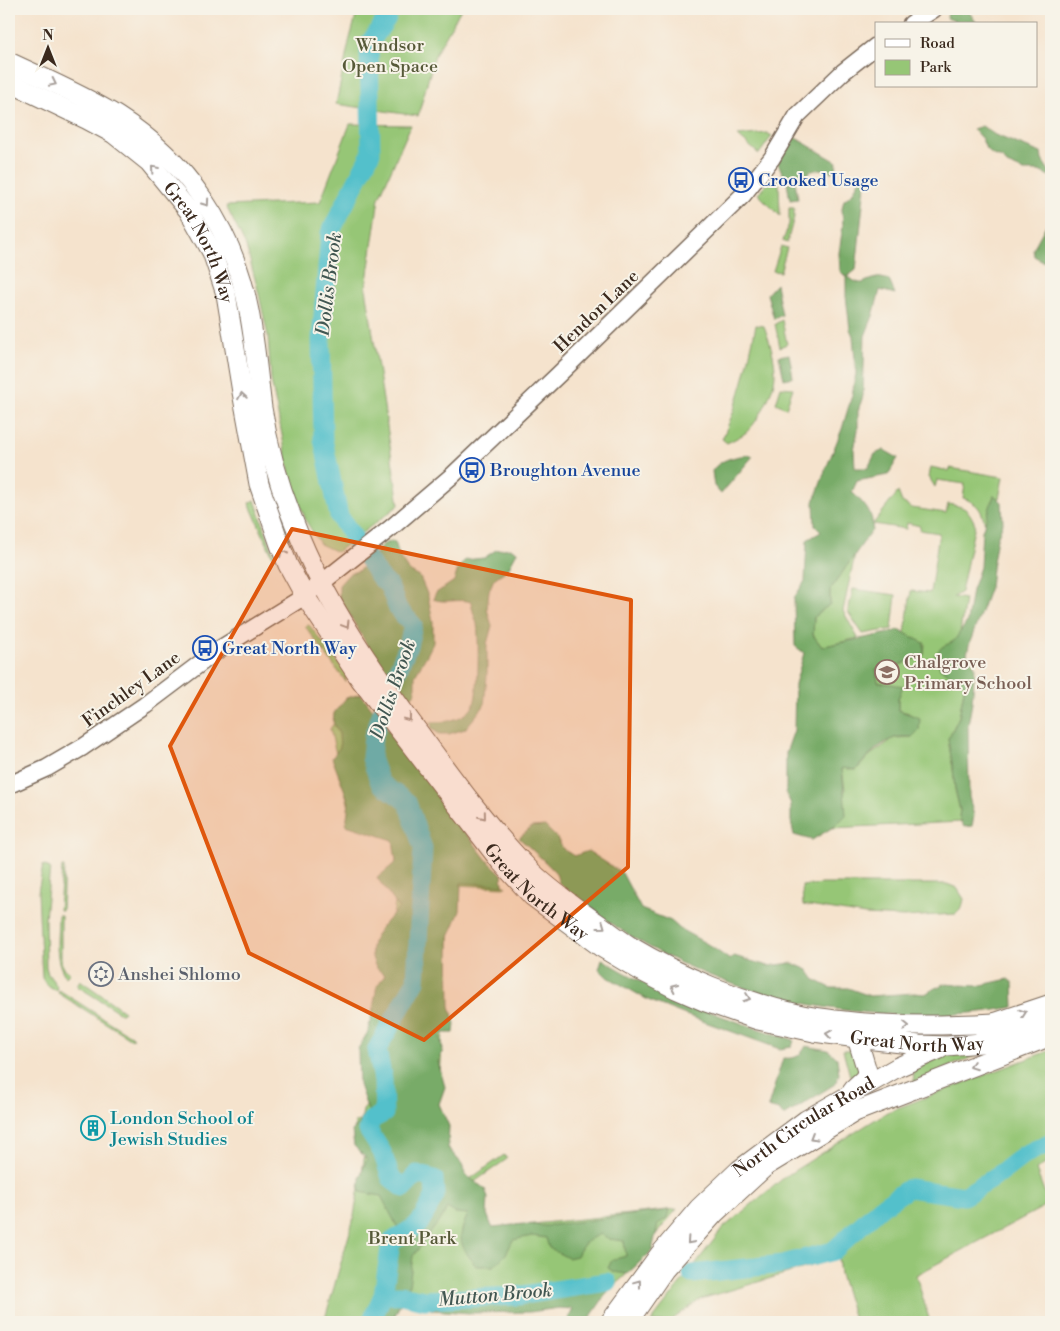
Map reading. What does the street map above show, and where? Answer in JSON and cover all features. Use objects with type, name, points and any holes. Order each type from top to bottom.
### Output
[{"type":"highway","name":"Great North Way","points":[[9,62],[96,104],[133,127],[160,148],[181,170],[210,208],[227,241],[242,279],[250,314],[263,413],[273,454],[294,523],[321,584],[374,671],[422,736],[501,839],[546,885],[628,944],[680,973],[754,1001],[799,1014],[886,1025],[923,1026],[994,1023]]},
{"type":"highway","name":"Great North Way","points":[[9,82],[114,134],[149,162],[189,211],[202,233],[217,266],[226,294],[243,402],[259,484],[280,545],[305,596],[360,680],[500,861],[532,896],[601,946],[641,971],[706,1002],[758,1020],[814,1032],[857,1038],[947,1046],[992,1042],[1051,1023]]},
{"type":"highway","name":"North Circular Road","points":[[610,1322],[660,1254],[699,1208],[746,1165],[806,1120],[898,1067],[994,1023],[1051,1004]]},
{"type":"highway","name":"North Circular Road","points":[[628,1322],[664,1270],[715,1213],[766,1166],[855,1112],[1051,1036]]},
{"type":"highway","points":[[843,1099],[865,1078],[867,1071],[857,1038]]},
{"type":"main road","points":[[914,22],[934,9]]},
{"type":"main road","name":"Hendon Lane","points":[[321,584],[454,474],[558,375],[743,195],[772,158],[797,116],[843,72],[875,47]]},
{"type":"main road","name":"Finchley Lane","points":[[9,785],[47,768],[83,747],[145,705],[218,650],[321,584]]},
{"type":"highlighted area","points":[[292,529],[631,600],[628,867],[424,1040],[249,953],[170,746]]},
{"type":"green space","name":"Windsor Open Space","points":[[358,9],[461,9],[435,55],[418,116],[336,104]]},
{"type":"green space","points":[[967,9],[976,22],[957,22],[947,18],[948,10]]},
{"type":"green space","points":[[350,124],[411,125],[379,198],[366,288],[399,505],[337,552],[320,544],[306,521],[290,475],[271,380],[268,336],[258,290],[246,246],[226,206],[320,202]]},
{"type":"green space","points":[[982,126],[995,135],[1041,153],[1042,160],[1051,174],[1049,176],[1039,171],[1024,171],[1007,164],[1002,158],[993,155],[986,149],[982,139],[973,129]]},
{"type":"green space","points":[[767,133],[772,136],[759,154],[738,136]]},
{"type":"green space","points":[[794,137],[837,162],[836,170],[831,172],[821,169],[810,171],[805,180],[783,175],[778,163]]},
{"type":"green space","points":[[775,175],[779,183],[780,216],[758,194]]},
{"type":"green space","points":[[861,177],[867,180],[856,270],[847,277],[860,283],[878,278],[889,280],[895,294],[880,290],[865,336],[863,396],[858,411],[858,430],[854,450],[855,468],[868,468],[875,454],[884,450],[898,458],[888,475],[857,481],[852,492],[870,514],[872,530],[830,590],[830,604],[814,617],[813,635],[822,647],[899,630],[924,643],[924,655],[902,664],[876,669],[878,682],[903,686],[898,699],[898,710],[920,718],[919,730],[912,737],[892,739],[872,752],[856,770],[842,768],[846,815],[835,826],[812,840],[794,835],[791,821],[791,804],[786,793],[786,753],[794,730],[795,684],[804,653],[795,646],[794,598],[805,581],[807,540],[821,532],[815,526],[814,502],[842,429],[856,373],[853,336],[850,329],[846,296],[846,277],[840,271],[839,253],[844,200],[852,194]]},
{"type":"green space","points":[[795,181],[798,199],[790,200],[787,183]]},
{"type":"green space","points":[[789,208],[794,208],[794,217],[787,243],[783,241],[789,224]]},
{"type":"green space","points":[[1051,216],[1051,266],[1034,256],[1033,249]]},
{"type":"green space","points":[[781,246],[787,248],[780,272],[773,271]]},
{"type":"green space","points":[[776,284],[782,315],[774,319],[767,294]]},
{"type":"green space","points":[[782,320],[787,344],[780,347],[775,324]]},
{"type":"green space","points":[[756,325],[764,326],[774,360],[775,379],[765,405],[755,422],[744,434],[727,443],[722,439],[742,383]]},
{"type":"green space","points":[[789,354],[793,377],[784,379],[779,356]]},
{"type":"green space","points":[[781,387],[793,388],[786,408],[776,403]]},
{"type":"green space","points":[[747,455],[753,456],[721,494],[714,486],[712,471],[723,461]]},
{"type":"green space","points":[[931,467],[949,471],[950,468],[1003,477],[999,499],[994,496],[985,524],[978,507],[963,498],[965,484],[937,480],[935,487],[929,477]]},
{"type":"green space","points":[[898,492],[902,502],[912,508],[946,513],[948,504],[962,507],[968,511],[975,524],[961,592],[953,597],[965,599],[958,647],[965,685],[959,717],[948,739],[960,810],[959,817],[962,822],[831,828],[835,826],[845,790],[842,768],[856,770],[869,756],[894,738],[912,737],[909,713],[898,710],[898,699],[878,682],[876,669],[902,664],[924,655],[925,643],[904,640],[911,591],[930,593],[939,533],[920,530],[920,526],[907,523],[906,529],[873,524]]},
{"type":"green space","points":[[994,495],[1002,502],[1003,523],[997,538],[990,587],[967,654],[975,666],[968,725],[969,797],[974,816],[972,826],[964,827],[959,817],[960,810],[948,739],[959,717],[965,685],[940,668],[935,654],[942,647],[954,641],[967,622],[972,590],[980,567],[982,531]]},
{"type":"green space","points":[[255,500],[274,555],[272,555],[249,503]]},
{"type":"green space","points":[[391,541],[395,542],[400,558],[409,571],[420,577],[428,596],[433,621],[433,643],[415,675],[415,693],[410,698],[370,650],[339,597],[339,585],[350,573],[358,571],[374,557],[382,545]]},
{"type":"green space","points":[[510,548],[517,552],[508,569],[494,579],[489,591],[487,609],[492,626],[487,644],[487,676],[484,706],[465,729],[449,734],[439,734],[432,729],[431,722],[448,721],[460,717],[473,706],[477,680],[478,631],[471,602],[433,599],[436,593],[454,581],[458,569],[465,560],[484,558],[496,550]]},
{"type":"green space","points":[[855,554],[843,611],[858,638],[822,647],[813,635],[814,617],[830,604],[830,590]]},
{"type":"green space","points":[[853,589],[896,595],[892,629],[863,634],[848,612]]},
{"type":"green space","points":[[309,625],[346,672],[346,682],[305,626]]},
{"type":"green space","name":"Brent Park","points":[[361,694],[486,859],[502,874],[503,885],[461,883],[460,911],[449,937],[450,1006],[455,1024],[454,1033],[439,1033],[443,1050],[438,1062],[445,1087],[439,1104],[449,1126],[448,1148],[462,1164],[466,1175],[485,1189],[488,1198],[487,1214],[492,1227],[524,1224],[546,1226],[669,1210],[667,1218],[658,1224],[652,1251],[627,1274],[614,1272],[608,1268],[612,1260],[626,1256],[624,1241],[609,1239],[601,1234],[586,1242],[577,1256],[568,1258],[549,1248],[546,1238],[532,1236],[513,1240],[506,1254],[494,1266],[476,1266],[463,1247],[461,1237],[468,1214],[455,1213],[447,1208],[413,1256],[408,1293],[425,1293],[441,1299],[479,1300],[520,1287],[550,1285],[574,1292],[609,1290],[587,1322],[567,1322],[573,1309],[559,1308],[530,1312],[469,1313],[434,1310],[402,1300],[391,1322],[361,1322],[380,1285],[384,1257],[383,1239],[398,1228],[381,1196],[360,1192],[360,1177],[367,1159],[354,1146],[352,1131],[369,1113],[359,1085],[358,1049],[369,1030],[377,986],[385,975],[375,965],[372,947],[378,933],[399,908],[377,878],[396,862],[393,840],[346,825],[349,802],[332,758],[340,747],[339,734],[333,722],[334,713],[346,698]]},
{"type":"green space","name":"Brent Park","points":[[343,710],[506,887],[453,885],[437,1121],[460,1186],[504,1155],[507,1159],[467,1187],[476,1230],[677,1209],[624,1273],[627,1274],[609,1290],[529,1302],[402,1300],[392,1322],[324,1322],[353,1221],[367,1143],[353,1140],[355,1122],[361,1121],[363,1110],[369,1103],[369,1024],[387,1008],[392,921],[395,902],[402,903],[402,847],[372,826],[353,824],[330,729]]},
{"type":"green space","points":[[545,826],[557,838],[563,849],[574,856],[588,851],[622,873],[641,909],[671,921],[680,929],[709,945],[730,960],[734,956],[768,966],[792,963],[808,970],[815,980],[831,988],[848,988],[870,996],[925,994],[943,984],[977,986],[1008,979],[1013,983],[1014,1007],[956,1014],[920,1015],[834,1009],[791,1001],[708,975],[668,957],[630,936],[565,889],[559,882],[555,872],[519,838],[532,827]]},
{"type":"green space","points":[[43,865],[50,868],[45,918],[46,967],[48,974],[57,986],[56,991],[45,983],[42,978],[38,892]]},
{"type":"green space","points":[[62,867],[64,867],[62,910],[59,910]]},
{"type":"green space","points":[[822,884],[947,884],[957,888],[964,899],[962,908],[956,914],[904,917],[865,915],[803,905],[802,886]]},
{"type":"green space","points":[[58,915],[61,915],[61,962],[70,973],[66,977],[59,963]]},
{"type":"green space","points":[[602,959],[671,996],[744,1024],[794,1040],[792,1047],[780,1049],[648,1000],[606,976],[599,969]]},
{"type":"green space","points":[[80,980],[124,1011],[122,1014],[77,986]]},
{"type":"green space","points":[[59,990],[134,1038],[131,1039],[58,993]]},
{"type":"green space","points":[[806,1046],[828,1050],[837,1058],[839,1074],[835,1084],[784,1116],[779,1110],[768,1107],[783,1058],[797,1057]]},
{"type":"green space","points":[[843,1050],[851,1050],[857,1060],[859,1073],[850,1076]]},
{"type":"green space","points":[[1051,1050],[1051,1160],[1036,1170],[1049,1204],[916,1275],[930,1322],[855,1322],[840,1274],[838,1258],[701,1299],[669,1322],[651,1322],[723,1228],[786,1176],[887,1112]]},
{"type":"green space","points":[[947,1054],[976,1055],[914,1082],[913,1070]]},
{"type":"waterway","name":"Dollis Brook","points":[[371,1322],[383,1295],[391,1242],[419,1224],[435,1196],[434,1179],[417,1174],[404,1188],[391,1178],[382,1152],[368,1130],[371,1120],[384,1113],[383,1080],[377,1049],[416,981],[423,848],[407,802],[380,783],[371,758],[373,737],[408,646],[413,625],[398,609],[389,586],[379,576],[339,516],[323,439],[321,339],[330,233],[371,153],[369,44],[387,18],[388,9]]},
{"type":"waterway","name":"Mutton Brook","points":[[692,1274],[783,1264],[833,1251],[881,1207],[909,1188],[964,1196],[998,1175],[1024,1155],[1051,1142]]},
{"type":"waterway","name":"Mutton Brook","points":[[383,1295],[401,1295],[424,1300],[517,1296],[607,1282]]},
{"type":"place","name":"Crooked Usage","points":[[741,180]]},
{"type":"place","name":"Broughton Avenue","points":[[472,470]]},
{"type":"place","name":"Great North Way","points":[[205,648]]},
{"type":"place","name":"Chalgrove Primary School","points":[[887,672]]},
{"type":"place","name":"Anshei Shlomo","points":[[101,974]]},
{"type":"place","name":"London School of Jewish Studies","points":[[93,1128]]}]
